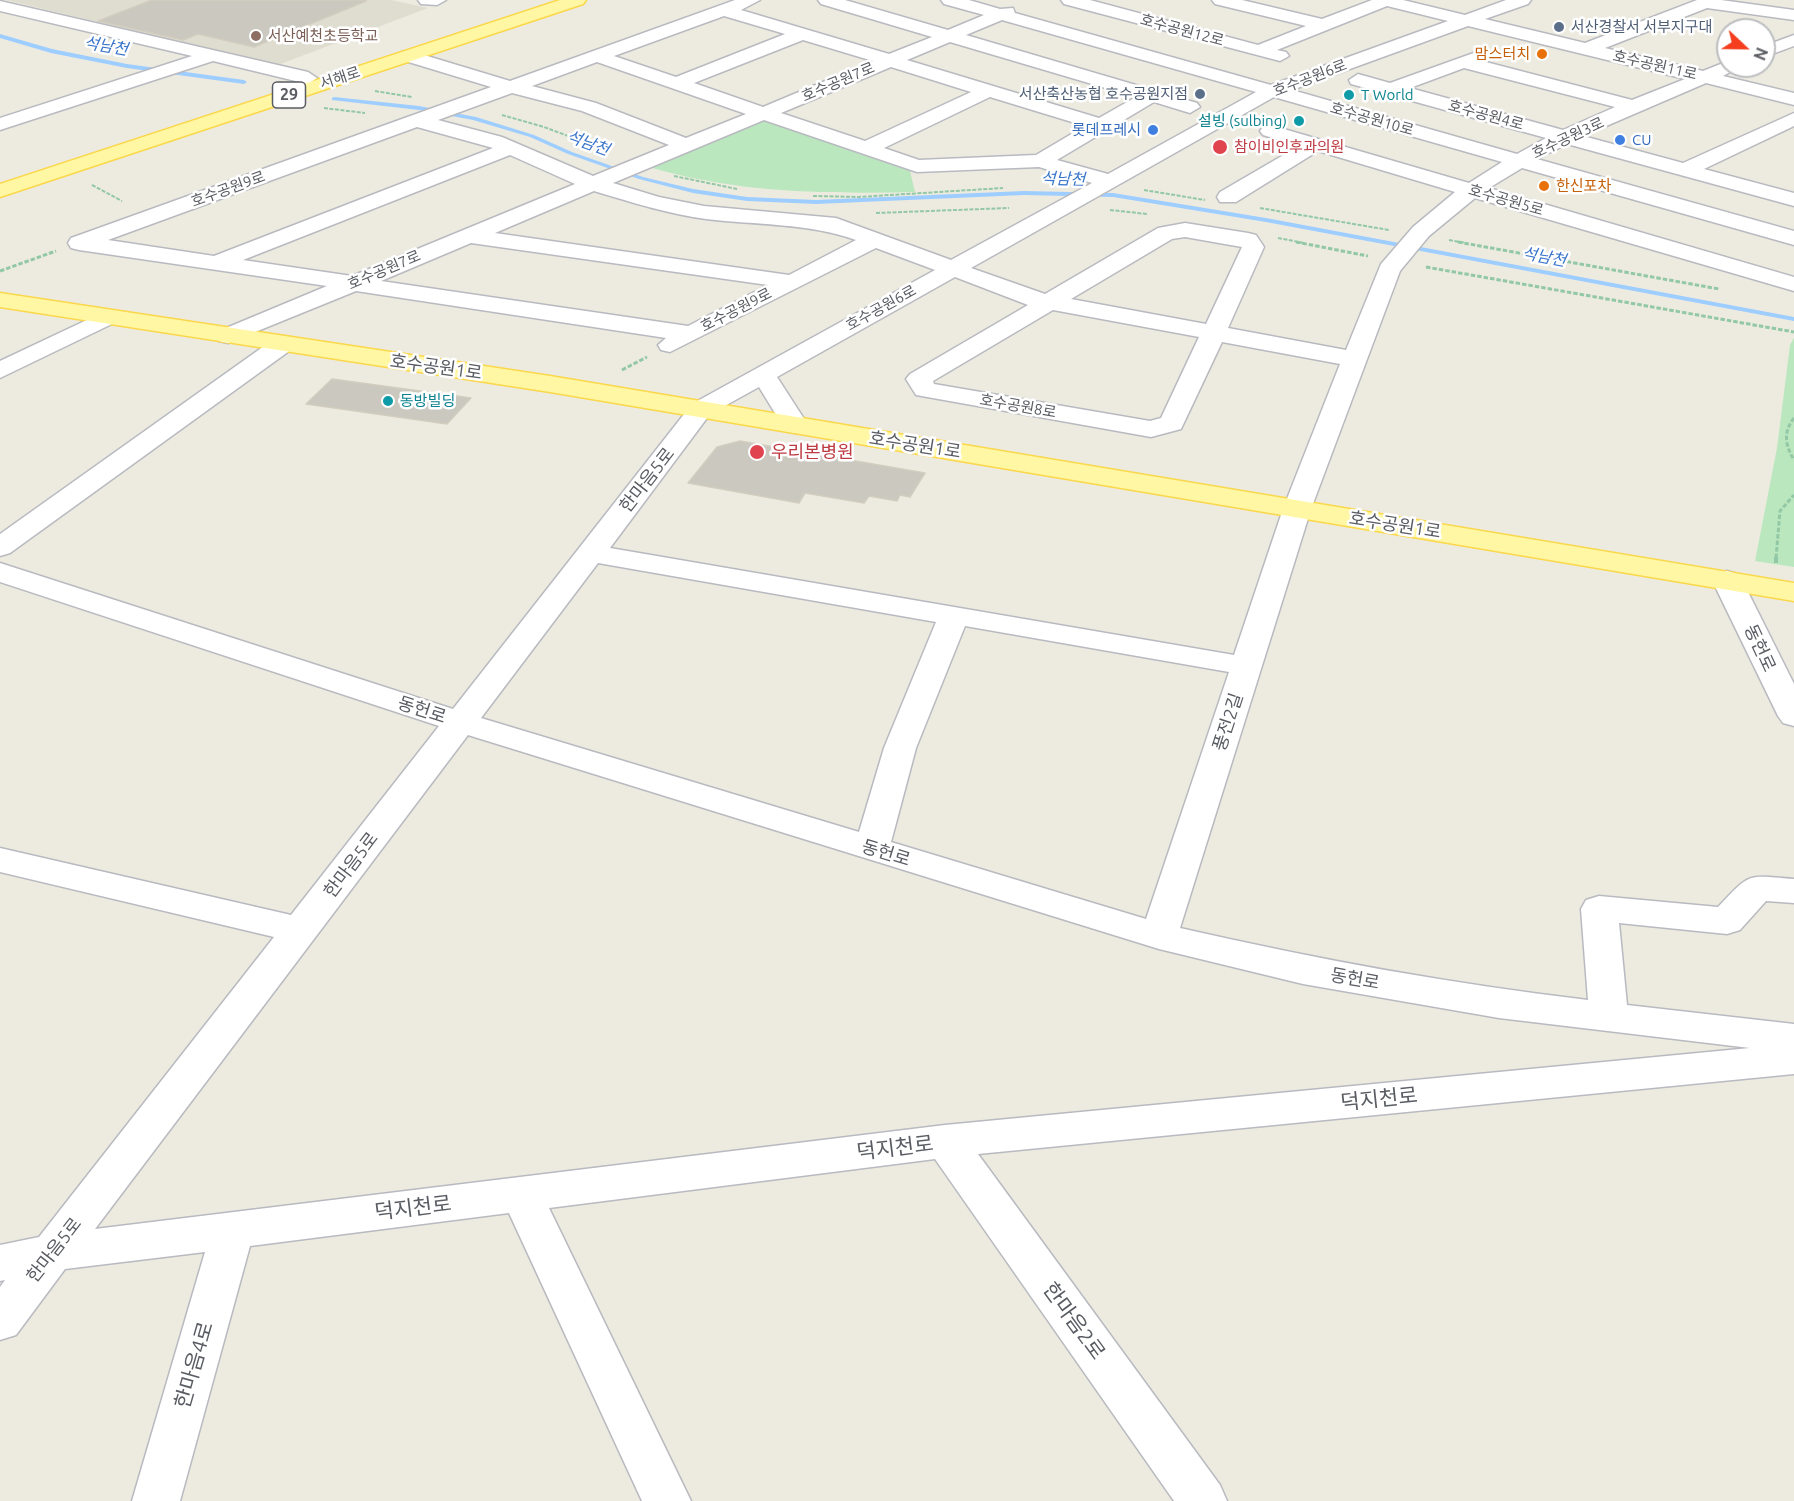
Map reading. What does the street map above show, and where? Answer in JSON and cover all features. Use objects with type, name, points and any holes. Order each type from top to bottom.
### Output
[{"type":"main road","name":"서해로","points":[[0,178],[546,0]]},
{"type":"main road","name":"서해로","points":[[0,191],[577,0]]},
{"type":"main road","name":"호수공원1로","points":[[0,300],[701,409],[1784,590]]},
{"type":"street","points":[[427,0],[437,0]]},
{"type":"street","points":[[510,87],[751,0]]},
{"type":"street","points":[[827,0],[1190,107]]},
{"type":"street","name":"호수공원10로","points":[[950,0],[1794,238]]},
{"type":"street","name":"호수공원12로","points":[[1070,0],[1280,56]]},
{"type":"street","points":[[1221,0],[1324,25]]},
{"type":"street","points":[[1260,50],[1384,0]]},
{"type":"street","name":"호수공원11로","points":[[1384,0],[1794,99]]},
{"type":"street","name":"호수공원6로","points":[[701,409],[1272,91],[1522,0]]},
{"type":"street","name":"호수공원11로","points":[[1587,49],[1705,3],[1794,15]]},
{"type":"street","name":"호수공원7로","points":[[228,336],[1026,4]]},
{"type":"street","points":[[0,6],[308,78]]},
{"type":"street","points":[[723,10],[1101,125]]},
{"type":"street","points":[[677,83],[802,34]]},
{"type":"street","points":[[1392,89],[1531,36]]},
{"type":"street","points":[[1776,47],[1794,40]]},
{"type":"street","points":[[0,124],[211,56]]},
{"type":"street","points":[[408,56],[510,87],[551,95],[589,107],[686,145]]},
{"type":"street","points":[[597,56],[917,166],[1040,160],[1109,181]]},
{"type":"street","points":[[1462,62],[1636,107]]},
{"type":"street","name":"호수공원3로","points":[[1395,261],[1406,245],[1472,190],[1518,161],[1566,137],[1716,73]]},
{"type":"street","name":"호수공원4로","points":[[1358,80],[1794,200]]},
{"type":"street","name":"호수공원9로","points":[[79,243],[510,87]]},
{"type":"street","points":[[867,148],[988,91]]},
{"type":"street","points":[[1040,160],[1151,96]]},
{"type":"street","points":[[1685,170],[1794,119]]},
{"type":"street","points":[[415,122],[462,131],[657,202],[704,212],[836,225],[950,270],[1048,302],[1354,359]]},
{"type":"street","name":"호수공원5로","points":[[1270,131],[1472,190],[1793,291]]},
{"type":"street","points":[[1219,199],[1317,144]]},
{"type":"street","name":"호수공원9로","points":[[218,262],[510,148]]},
{"type":"street","name":"호수공원8로","points":[[1185,230],[1248,240],[1253,248],[1213,333],[1172,423],[1151,429],[926,390],[919,379],[1166,232],[1185,230]]},
{"type":"street","name":"호수공원9로","points":[[468,236],[792,282]]},
{"type":"street","name":"호수공원9로","points":[[79,243],[690,334],[873,240]]},
{"type":"street","points":[[1297,508],[1389,270],[1395,261]]},
{"type":"street","points":[[0,371],[108,317]]},
{"type":"street","points":[[661,349],[690,334]]},
{"type":"street","points":[[0,547],[283,344]]},
{"type":"street","points":[[763,375],[795,425]]},
{"type":"street","name":"한마음5로","points":[[0,1321],[701,409]]},
{"type":"street","name":"풍전2길","points":[[1159,936],[1297,508]]},
{"type":"street","points":[[591,553],[1246,666]]},
{"type":"street","name":"동헌로","points":[[0,572],[460,722],[1159,936],[1314,972],[1499,1004],[1794,1039]]},
{"type":"street","name":"동헌로","points":[[1727,580],[1794,716]]},
{"type":"street","points":[[871,849],[900,748],[954,615]]},
{"type":"street","points":[[7,866],[301,930]]},
{"type":"street","points":[[1609,1017],[1599,909],[1727,921],[1757,888],[1794,891]]},
{"type":"street","name":"덕지천로","points":[[0,1263],[52,1253],[945,1141],[1794,1059]]},
{"type":"street","name":"한마음2로","points":[[945,1141],[1203,1501]]},
{"type":"street","points":[[521,1194],[667,1501]]},
{"type":"street","name":"한마음4로","points":[[156,1501],[233,1230]]},
{"type":"path","points":[[640,164],[689,180],[745,191]]},
{"type":"path","points":[[82,181],[152,216]]},
{"type":"path","points":[[1109,181],[1146,191],[1219,199]]},
{"type":"path","points":[[809,196],[870,196],[1013,187]]},
{"type":"path","points":[[1252,207],[1722,290]]},
{"type":"path","points":[[0,271],[79,243]]},
{"type":"path","points":[[1395,261],[1794,332]]},
{"type":"path","points":[[1794,418],[1789,423],[1785,441],[1794,460]]},
{"type":"path","points":[[1784,590],[1780,510],[1792,496]]},
{"type":"shaded area","name":"서산예천초등학교","points":[[6,0],[391,0],[428,8],[278,65]]},
{"type":"green space","points":[[763,120],[910,171],[915,192],[847,193],[748,187],[682,176],[649,167]]},
{"type":"green space","points":[[1794,338],[1794,567],[1755,561],[1777,448],[1790,345]]},
{"type":"building","name":"서산예천초등학교","points":[[152,0],[366,1],[254,47],[198,34],[183,40],[98,21]]},
{"type":"building","name":"동방빌딩","points":[[332,379],[471,398],[447,424],[306,404]]},
{"type":"building","points":[[740,441],[925,473],[910,497],[900,495],[897,501],[869,496],[864,503],[805,493],[799,503],[688,483],[717,447]]},
{"type":"waterway","name":"석남천","points":[[0,36],[51,51],[127,66],[244,82]]},
{"type":"waterway","name":"석남천","points":[[334,99],[419,108],[474,118],[532,136],[570,153],[641,178],[693,191],[747,199],[816,202],[1024,193],[1113,195],[1266,220],[1794,319]]},
{"type":"place","name":"서산경찰서 서부지구대","points":[[1559,27]]},
{"type":"place","name":"서산예천초등학교","points":[[256,36]]},
{"type":"place","name":"맘스터치","points":[[1542,54]]},
{"type":"place","name":"서산축산농협 호수공원지점","points":[[1200,94]]},
{"type":"place","name":"T World","points":[[1349,95]]},
{"type":"place","name":"설빙 (sulbing)","points":[[1299,121]]},
{"type":"place","name":"롯데프레시","points":[[1153,130]]},
{"type":"place","name":"CU","points":[[1620,140]]},
{"type":"place","name":"참이비인후과의원","points":[[1220,147]]},
{"type":"place","name":"한신포차","points":[[1544,186]]},
{"type":"place","name":"동방빌딩","points":[[388,401]]},
{"type":"place","name":"우리본병원","points":[[757,452]]}]
